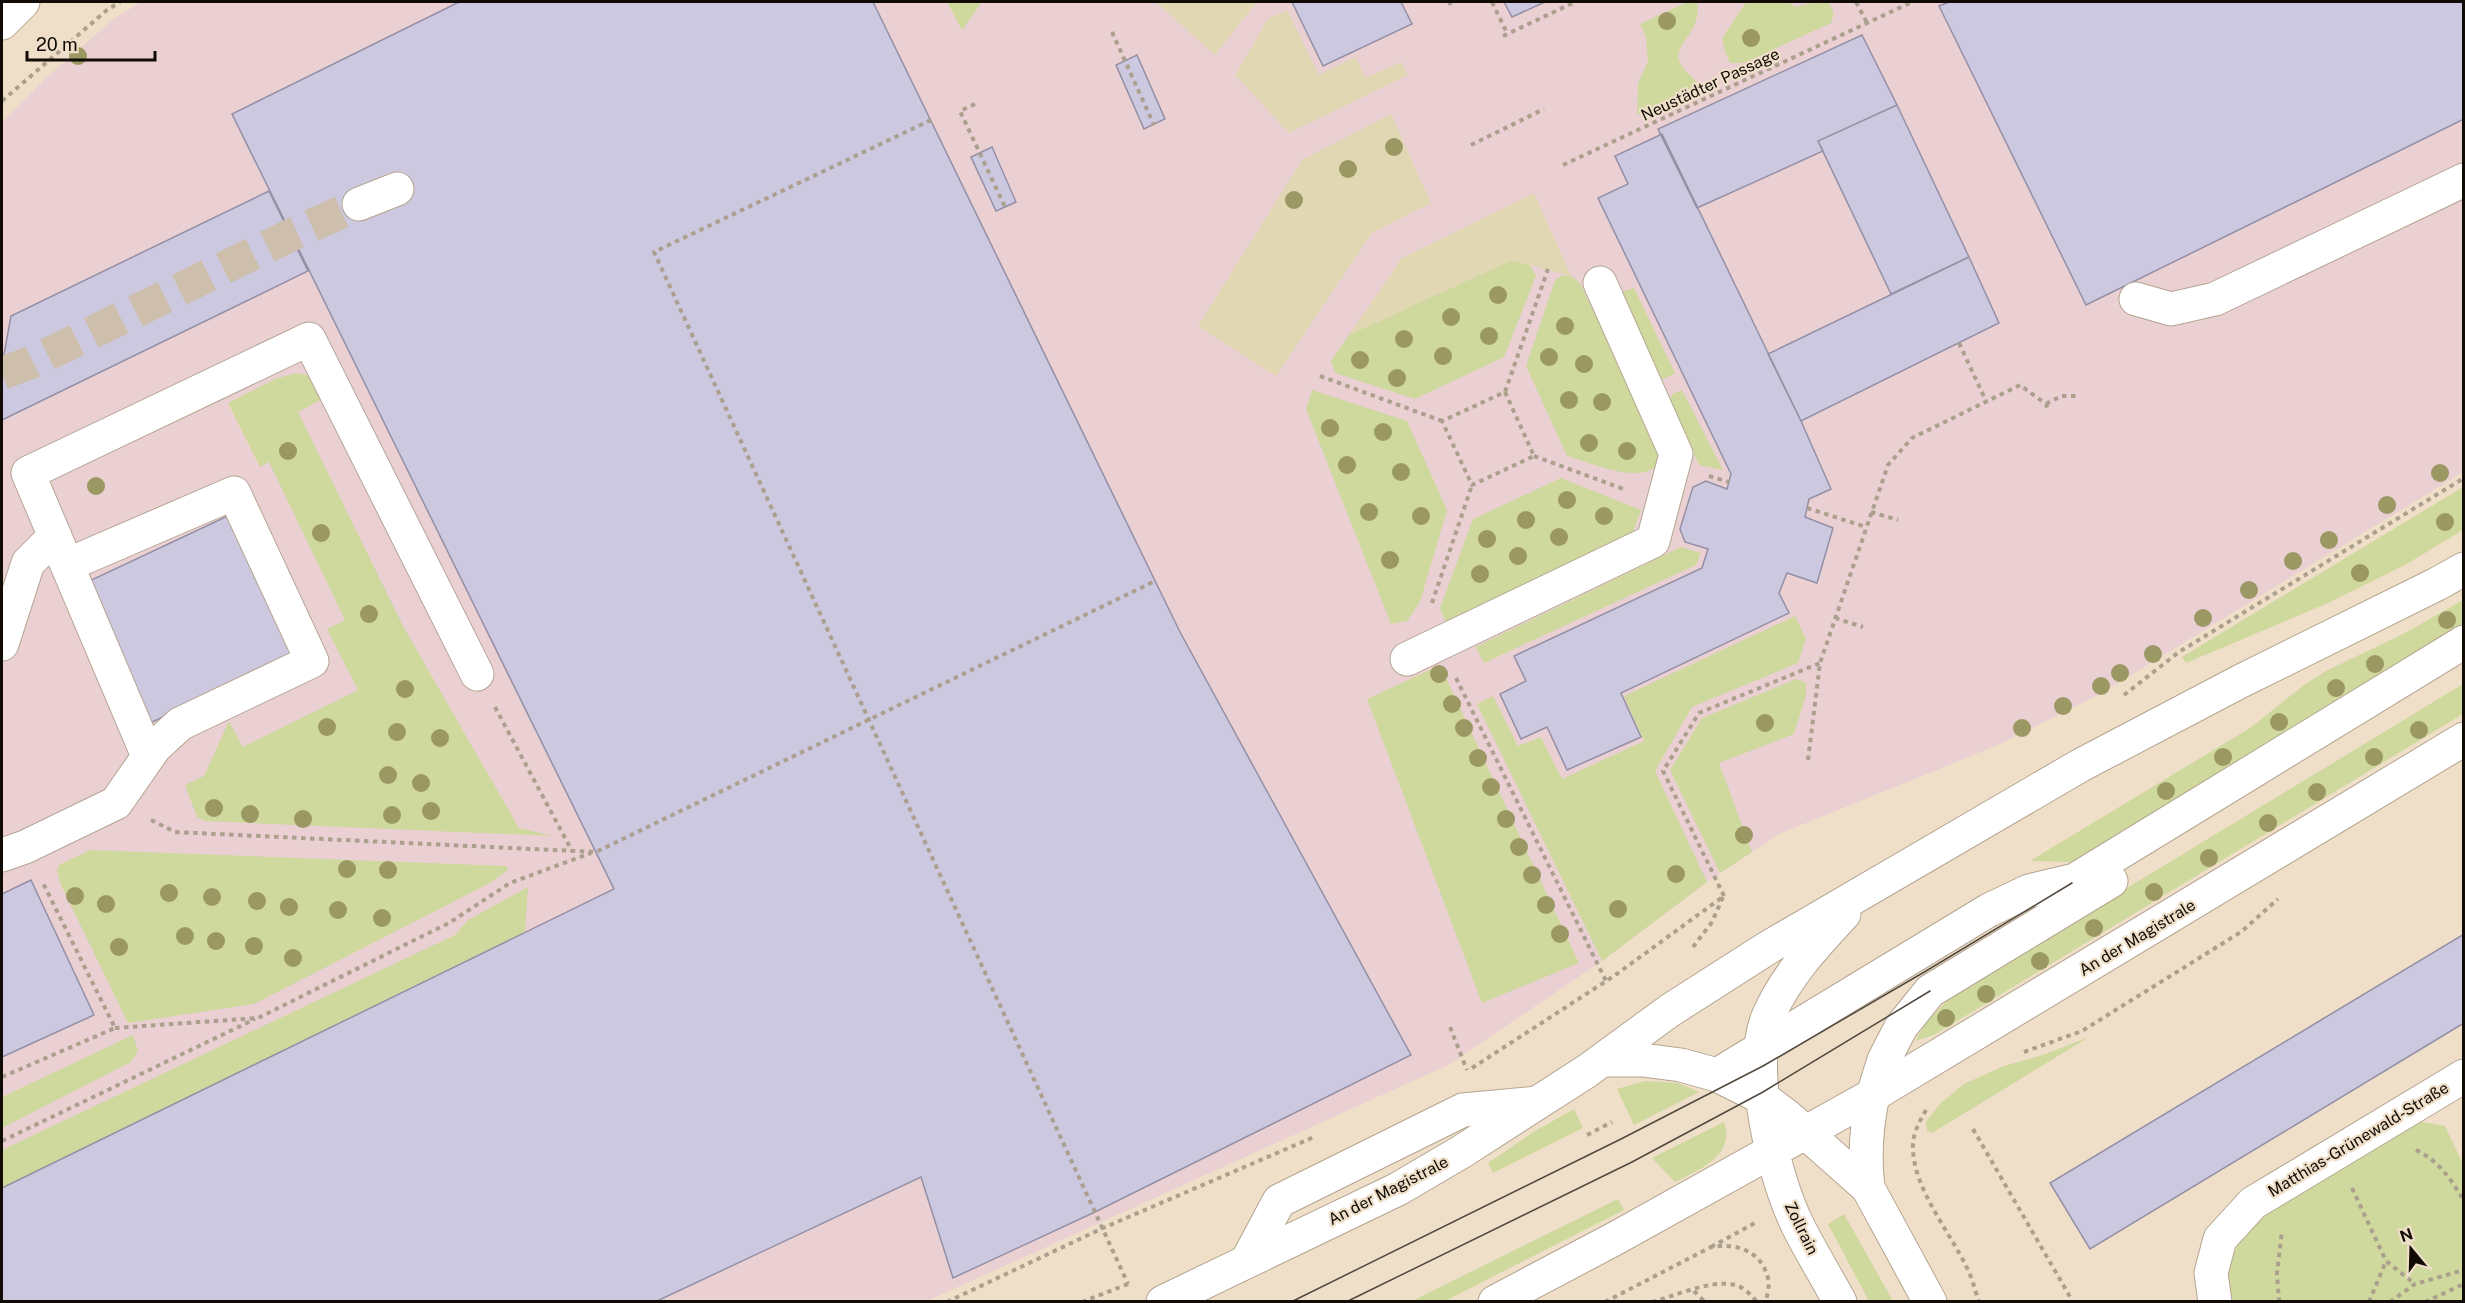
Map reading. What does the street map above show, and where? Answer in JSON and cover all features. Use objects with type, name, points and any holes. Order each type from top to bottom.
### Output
[{"type":"main road","points":[[2,23],[23,2]]},
{"type":"main road","points":[[2136,299],[2171,309],[2215,298],[2463,180]]},
{"type":"main road","points":[[359,204],[397,189]]},
{"type":"main road","points":[[1407,659],[1653,540],[1676,454],[1600,283]]},
{"type":"main road","points":[[148,756],[28,473],[309,339],[477,674]]},
{"type":"main road","points":[[2,644],[28,563],[234,493],[312,661],[180,724],[148,756],[116,803],[13,851]]},
{"type":"main road","name":"An der Magistrale","points":[[1163,1302],[1398,1188],[1537,1103],[1602,1060],[1669,1011],[1769,947],[1875,883],[2081,765],[2241,681],[2438,584],[2463,569]]},
{"type":"main road","points":[[2072,883],[2463,642]]},
{"type":"main road","points":[[1717,1075],[1989,910],[2028,891],[2075,880],[2463,642]]},
{"type":"main road","points":[[1868,1188],[1864,1156],[1866,1125],[1884,1060],[1901,1027],[1930,991],[2463,667]]},
{"type":"main road","name":"An der Magistrale","points":[[1495,1302],[1873,1095],[2463,739]]},
{"type":"main road","name":"An der Magistrale","points":[[1773,1151],[1763,1098],[1761,1050],[1767,1018],[1782,990],[1800,964],[1850,907],[1875,883]]},
{"type":"main road","points":[[1602,1060],[1662,1063],[1717,1075],[1763,1098],[1808,1132],[1868,1188],[1930,1302]]},
{"type":"main road","name":"Matthias-Grünewald-Straße","points":[[2215,1302],[2211,1273],[2220,1239],[2253,1203],[2461,1085]]},
{"type":"main road","name":"Zollrain","points":[[1773,1151],[1780,1179],[1798,1226],[1840,1302]]},
{"type":"path","points":[[2,101],[99,17],[120,2]]},
{"type":"path","points":[[1492,2],[1506,31]]},
{"type":"path","points":[[1503,36],[1575,2]]},
{"type":"path","points":[[1856,2],[1867,23]]},
{"type":"path","name":"Neustädter Passage","points":[[1563,165],[1912,2]]},
{"type":"path","points":[[1112,32],[1154,125]]},
{"type":"path","points":[[975,104],[960,111],[1005,207]]},
{"type":"path","points":[[1471,145],[1544,109]]},
{"type":"path","points":[[931,120],[654,252],[1128,1284]]},
{"type":"path","points":[[1548,269],[1505,392],[1534,456],[1570,470]]},
{"type":"path","points":[[1959,343],[1986,401]]},
{"type":"path","points":[[1320,376],[1442,421],[1472,485],[1427,617],[1606,981]]},
{"type":"path","points":[[1808,760],[1820,663],[1888,465],[1912,438],[2020,385],[2046,404],[2048,410]]},
{"type":"path","points":[[1442,421],[1505,392]]},
{"type":"path","points":[[2046,404],[2061,396],[2076,396]]},
{"type":"path","points":[[1472,485],[1534,456]]},
{"type":"path","points":[[2124,695],[2179,652],[2463,478]]},
{"type":"path","points":[[1807,508],[1866,527]]},
{"type":"path","points":[[1871,512],[1898,520]]},
{"type":"path","points":[[2,1141],[449,923],[510,884],[593,853],[1155,581]]},
{"type":"path","points":[[1835,618],[1863,627]]},
{"type":"path","points":[[1457,1076],[1606,981],[1724,896],[1663,771],[1699,713],[1820,663]]},
{"type":"path","points":[[477,674],[573,851]]},
{"type":"path","points":[[116,803],[175,832],[593,853]]},
{"type":"path","points":[[13,851],[115,1028]]},
{"type":"path","points":[[2017,1055],[2082,1031],[2241,932],[2282,897]]},
{"type":"path","points":[[2,1077],[115,1028],[258,1018]]},
{"type":"path","points":[[1450,1028],[1467,1071]]},
{"type":"path","points":[[1927,1108],[1917,1126],[1913,1147],[1915,1163],[1935,1211],[1967,1268],[1978,1302]]},
{"type":"path","points":[[1587,1135],[1612,1122]]},
{"type":"path","points":[[1973,1129],[2073,1302]]},
{"type":"path","points":[[947,1302],[1103,1228],[1318,1135]]},
{"type":"path","points":[[2413,1149],[2427,1156],[2444,1170],[2463,1201]]},
{"type":"path","points":[[2347,1177],[2386,1261],[2415,1284]]},
{"type":"path","points":[[2279,1302],[2277,1273],[2283,1227]]},
{"type":"path","points":[[1605,1302],[1712,1247],[1728,1244],[1742,1247],[1761,1262],[1769,1279],[1766,1302]]},
{"type":"path","points":[[2369,1302],[2386,1261]]},
{"type":"path","points":[[2390,1302],[2415,1284],[2463,1270]]},
{"type":"path","points":[[1652,1302],[1718,1284],[1736,1285],[1747,1291],[1757,1302]]},
{"type":"path","points":[[2425,1302],[2463,1284]]},
{"type":"path","points":[[1694,1290],[1705,1302]]},
{"type":"shaded area","points":[[141,2],[2463,2],[2463,472],[2100,694],[1998,745],[1779,834],[1707,882],[1602,961],[1448,1065],[927,1301],[2,1302],[2,123],[47,77],[115,18]]},
{"type":"green space","points":[[947,2],[982,2],[962,30]]},
{"type":"green space","points":[[1687,2],[1697,2],[1697,16],[1682,44],[1679,61],[1700,84],[1637,115],[1638,84],[1648,61],[1646,37],[1640,24]]},
{"type":"green space","points":[[1746,2],[1788,2],[1796,7],[1816,2],[1829,2],[1834,13],[1831,23],[1744,63],[1730,63],[1722,38]]},
{"type":"green space","points":[[1512,260],[1530,265],[1536,276],[1504,357],[1415,399],[1335,373],[1331,361],[1349,335]]},
{"type":"green space","points":[[1563,275],[1571,276],[1580,283],[1658,447],[1660,460],[1653,468],[1631,473],[1603,468],[1567,456],[1526,366],[1555,280]]},
{"type":"green space","points":[[1634,288],[1675,373],[1664,379],[1654,376],[1621,292]]},
{"type":"green space","points":[[296,373],[317,377],[328,396],[298,412],[403,626],[519,828],[552,836],[204,821],[197,817],[185,785],[204,776],[229,721],[243,747],[358,690],[327,629],[345,620],[269,462],[260,467],[228,403],[275,379]]},
{"type":"green space","points":[[1312,390],[1407,421],[1447,510],[1420,602],[1407,621],[1391,624],[1306,409]]},
{"type":"green space","points":[[1682,390],[1723,470],[1699,465],[1669,404],[1672,394]]},
{"type":"green space","points":[[1561,478],[1641,510],[1632,535],[1454,622],[1445,621],[1440,608],[1473,519]]},
{"type":"green space","points":[[2463,487],[2463,530],[2405,565],[2328,603],[2186,663],[2182,657]]},
{"type":"green space","points":[[1681,547],[1701,553],[1696,565],[1484,663],[1476,647]]},
{"type":"green space","points":[[2463,600],[2463,627],[2075,862],[2030,861],[2250,728],[2304,685],[2326,671],[2405,633]]},
{"type":"green space","points":[[1795,616],[1806,639],[1798,663],[1692,707],[1655,771],[1707,882],[1602,961],[1477,704],[1493,696],[1518,746],[1541,737],[1562,779],[1644,741],[1624,696]]},
{"type":"green space","points":[[1440,665],[1579,963],[1482,1003],[1367,699]]},
{"type":"green space","points":[[1796,679],[1806,683],[1806,695],[1794,734],[1719,763],[1752,852],[1720,873],[1670,770],[1702,718]]},
{"type":"green space","points":[[2463,684],[2463,714],[1934,1035],[1915,1041],[1927,1021],[1956,992]]},
{"type":"green space","points":[[90,850],[507,866],[508,870],[490,883],[254,1004],[128,1023],[60,883],[57,870],[59,865]]},
{"type":"green space","points":[[528,887],[525,932],[2,1188],[2,1150],[455,935],[468,920]]},
{"type":"green space","points":[[133,1035],[138,1051],[131,1062],[2,1128],[2,1097]]},
{"type":"green space","points":[[2089,1037],[1932,1133],[1927,1131],[1926,1122],[1940,1104],[1964,1084],[2004,1066],[2043,1055]]},
{"type":"green space","points":[[1645,1081],[1678,1083],[1699,1092],[1634,1125],[1617,1089]]},
{"type":"green space","points":[[1574,1109],[1583,1128],[1493,1173],[1488,1163],[1535,1131]]},
{"type":"green space","points":[[2406,1119],[2445,1126],[2463,1164],[2463,1301],[2227,1302],[2228,1277],[2232,1258],[2240,1240],[2254,1219]]},
{"type":"green space","points":[[1724,1122],[1725,1144],[1720,1153],[1704,1167],[1675,1182],[1652,1158]]},
{"type":"green space","points":[[1618,1199],[1624,1210],[1445,1301],[1412,1301]]},
{"type":"green space","points":[[1844,1214],[1893,1301],[1869,1301],[1828,1224]]},
{"type":"sand","points":[[1156,2],[1257,2],[1215,55]]},
{"type":"sand","points":[[1287,10],[1319,75],[1355,57],[1366,78],[1401,62],[1408,75],[1289,133],[1235,75],[1268,19]]},
{"type":"sand","points":[[1391,114],[1431,203],[1372,233],[1276,376],[1198,326],[1302,160]]},
{"type":"sand","points":[[1534,193],[1571,276],[1512,260],[1349,335],[1402,258]]},
{"type":"building","points":[[459,2],[873,2],[1180,632],[1411,1055],[1095,1212],[953,1278],[921,1177],[655,1302],[2,1302],[2,1188],[614,889],[232,114]]},
{"type":"building","points":[[1292,2],[1401,2],[1412,24],[1323,66]]},
{"type":"building","points":[[1504,2],[1545,2],[1512,17]]},
{"type":"building","points":[[1949,2],[2464,2],[2464,119],[2086,305],[1939,6]]},
{"type":"building","points":[[1862,35],[1897,105],[1818,141],[1823,151],[1697,208],[1658,129]]},
{"type":"building","points":[[1137,55],[1165,119],[1144,129],[1116,65]]},
{"type":"building","points":[[1897,105],[1969,257],[1891,294],[1818,141]]},
{"type":"building","points":[[1662,134],[1801,421],[1831,489],[1809,499],[1805,517],[1833,528],[1817,583],[1787,573],[1779,593],[1789,613],[1621,693],[1641,737],[1567,770],[1547,727],[1521,739],[1500,694],[1526,681],[1514,656],[1702,568],[1708,549],[1685,542],[1680,529],[1693,487],[1706,481],[1727,489],[1731,474],[1598,198],[1628,184],[1615,156]]},
{"type":"building","points":[[992,147],[1016,202],[996,211],[971,157]]},
{"type":"building","points":[[269,191],[308,271],[2,420],[2,365],[11,316]]},
{"type":"building","points":[[1969,257],[1999,323],[1801,421],[1768,354]]},
{"type":"building","points":[[232,514],[298,655],[150,723],[85,583]]},
{"type":"building","points":[[31,880],[94,1015],[2,1057],[2,894]]},
{"type":"building","points":[[2464,934],[2464,1023],[2090,1249],[2050,1183]]},
{"type":"tunnel","points":[[2,373],[30,363],[359,204]]},
{"type":"tram line","points":[[1291,1302],[1763,1066],[2072,883]]},
{"type":"tram line","points":[[1346,1302],[1632,1162],[1763,1092],[1930,991]]}]
